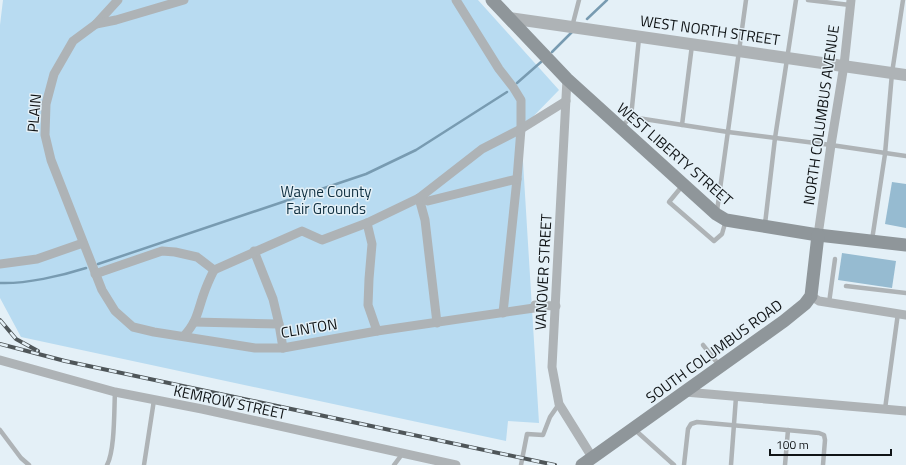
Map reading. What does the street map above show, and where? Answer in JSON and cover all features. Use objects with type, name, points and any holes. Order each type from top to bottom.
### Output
[{"type":"main road","name":"WEST LIBERTY STREET","points":[[492,0],[567,79],[683,185],[721,217],[765,226],[906,245]]},
{"type":"main road","points":[[811,296],[818,234]]},
{"type":"main road","name":"SOUTH COLUMBUS ROAD","points":[[587,461],[634,429],[798,310],[811,296]]},
{"type":"street","name":"PLAIN","points":[[94,272],[51,160],[45,135],[46,104],[54,74],[73,41],[96,24],[118,0]]},
{"type":"street","points":[[96,24],[116,20],[184,0]]},
{"type":"street","points":[[456,0],[499,69],[521,100],[521,129],[517,179],[503,313]]},
{"type":"street","name":"NORTH COLUMBUS AVENUE","points":[[818,234],[844,65],[851,3]]},
{"type":"street","name":"WEST NORTH STREET","points":[[509,18],[906,75]]},
{"type":"street","name":"VANOVER STREET","points":[[567,79],[552,367],[559,404],[587,461]]},
{"type":"street","points":[[184,336],[192,327],[197,317],[202,296],[214,270],[302,231],[322,240],[367,223],[419,198],[482,149],[521,129],[566,101]]},
{"type":"street","points":[[419,198],[428,201],[517,179]]},
{"type":"street","points":[[419,198],[424,220],[437,323]]},
{"type":"street","points":[[367,223],[372,244],[368,305],[377,331]]},
{"type":"street","points":[[0,264],[37,259],[83,243]]},
{"type":"street","points":[[94,272],[162,251],[175,252],[197,258],[214,270]]},
{"type":"street","points":[[254,251],[273,299],[280,324],[283,348]]},
{"type":"street","name":"CLINTON","points":[[94,272],[102,290],[115,311],[133,327],[154,332],[255,348],[283,348],[377,331],[534,308],[535,305],[556,306]]},
{"type":"street","points":[[811,296],[819,301],[829,303],[904,313]]},
{"type":"street","points":[[194,322],[280,324]]},
{"type":"street","name":"KEMROW STREET","points":[[0,360],[115,392],[456,465]]},
{"type":"street","points":[[685,392],[906,411]]},
{"type":"lane","points":[[572,27],[579,0]]},
{"type":"lane","points":[[683,185],[669,202],[714,241],[722,234],[721,217],[728,132],[746,0]]},
{"type":"lane","points":[[765,226],[775,138],[796,0]]},
{"type":"lane","points":[[808,0],[851,3]]},
{"type":"lane","points":[[872,240],[885,154],[892,73],[903,0]]},
{"type":"lane","points":[[620,128],[631,117],[640,36]]},
{"type":"lane","points":[[682,125],[693,44]]},
{"type":"lane","points":[[631,117],[728,132],[906,156]]},
{"type":"lane","points":[[829,303],[835,259]]},
{"type":"lane","points":[[846,286],[906,293]]},
{"type":"lane","points":[[885,409],[904,313]]},
{"type":"lane","points":[[703,345],[720,367]]},
{"type":"lane","points":[[107,465],[110,460],[114,426],[115,392]]},
{"type":"lane","points":[[731,465],[736,397]]},
{"type":"lane","points":[[144,465],[154,400]]},
{"type":"lane","points":[[521,465],[527,434],[543,435],[550,417],[559,404]]},
{"type":"lane","points":[[684,465],[688,429],[691,424],[697,422],[819,433],[824,435],[825,440],[823,465]]},
{"type":"lane","points":[[634,429],[674,465]]},
{"type":"lane","points":[[0,430],[21,458],[29,465]]},
{"type":"lane","points":[[785,465],[788,430]]},
{"type":"lane","points":[[394,465],[403,453]]},
{"type":"green space","name":"Wayne County Fair Grounds","points":[[3,0],[478,0],[559,90],[521,129],[539,423],[508,421],[506,441],[21,337],[0,298],[0,25]]},
{"type":"building","points":[[892,182],[906,184],[906,228],[885,224]]},
{"type":"building","points":[[842,253],[896,261],[892,288],[838,280]]},
{"type":"waterway","points":[[587,19],[607,0]]},
{"type":"waterway","points":[[552,52],[572,32]]},
{"type":"waterway","points":[[517,83],[541,62]]},
{"type":"waterway","points":[[98,264],[366,174],[416,150],[507,92]]},
{"type":"waterway","points":[[0,283],[43,279],[86,268]]},
{"type":"railway","points":[[0,320],[16,339],[38,351]]},
{"type":"railway","points":[[0,344],[65,361],[555,465]]}]
